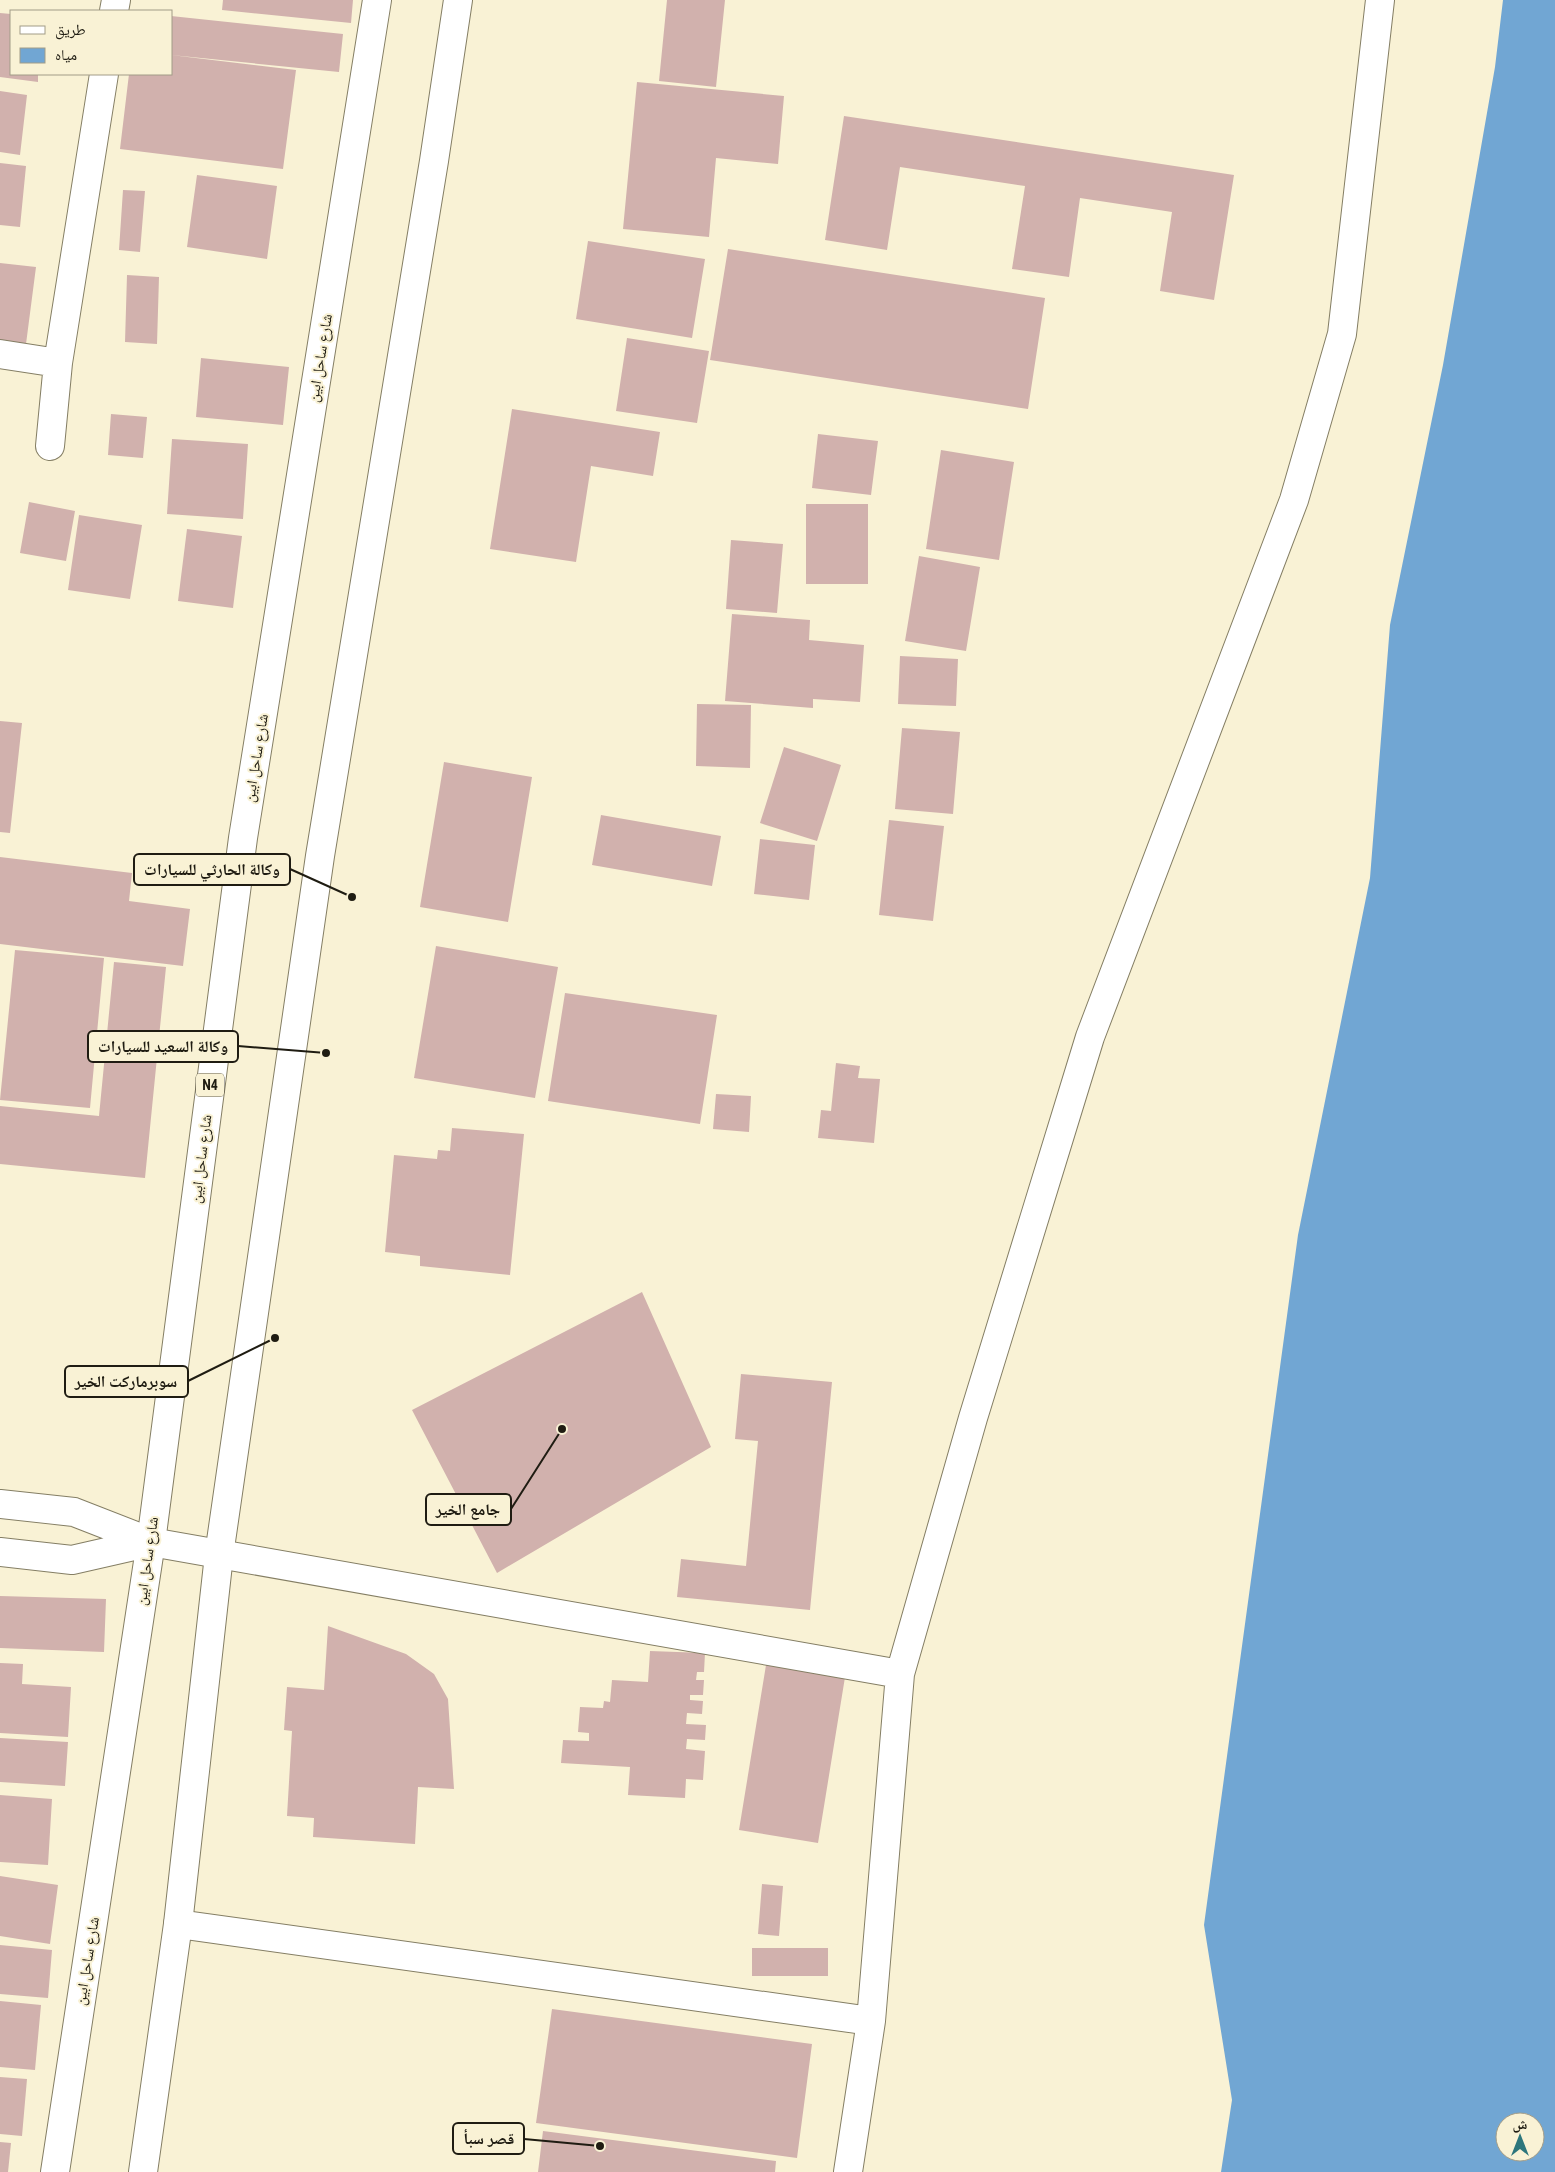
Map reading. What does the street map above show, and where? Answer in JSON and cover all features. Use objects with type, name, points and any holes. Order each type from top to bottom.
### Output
[{"type":"main road","name":"شارع ساحل ابين","points":[[55,2172],[150,1542],[243,838],[377,0]]},
{"type":"main road","points":[[143,2172],[178,1924],[219,1555],[320,856],[434,161],[458,0]]},
{"type":"main road","points":[[848,2172],[871,2021],[900,1674],[973,1418],[1090,1036],[1294,500],[1342,334],[1380,0]]},
{"type":"main road","points":[[50,446],[58,363],[104,75]]},
{"type":"main road","points":[[0,354],[58,363]]},
{"type":"main road","points":[[0,1504],[74,1512],[150,1542],[900,1674]]},
{"type":"main road","points":[[0,1552],[72,1560],[150,1542]]},
{"type":"main road","points":[[178,1924],[871,2021]]},
{"type":"water","points":[[1503,0],[1555,0],[1555,2172],[1221,2172],[1232,2100],[1204,1925],[1298,1235],[1370,878],[1390,625],[1443,365],[1495,67]]},
{"type":"building","points":[[223,0],[353,0],[351,23],[222,10]]},
{"type":"building","points":[[667,0],[725,0],[716,87],[659,81]]},
{"type":"building","points":[[0,13],[10,14],[10,75],[38,75],[38,82],[0,77]]},
{"type":"building","points":[[172,16],[343,34],[339,72],[172,55]]},
{"type":"building","points":[[172,55],[296,70],[283,169],[120,149],[129,75],[172,75]]},
{"type":"building","points":[[637,82],[784,96],[778,164],[716,158],[709,237],[623,229]]},
{"type":"building","points":[[0,91],[27,95],[20,155],[0,152]]},
{"type":"building","points":[[844,116],[1234,175],[1214,300],[1160,291],[1172,212],[1080,198],[1069,277],[1012,269],[1025,186],[900,167],[887,250],[825,240]]},
{"type":"building","points":[[0,163],[26,166],[20,227],[0,225]]},
{"type":"building","points":[[197,175],[277,186],[267,259],[187,247]]},
{"type":"building","points":[[123,190],[145,191],[140,252],[119,250]]},
{"type":"building","points":[[588,241],[705,259],[692,338],[576,319]]},
{"type":"building","points":[[728,249],[1045,298],[1028,409],[710,360]]},
{"type":"building","points":[[0,263],[36,267],[26,344],[0,341]]},
{"type":"building","points":[[127,275],[159,277],[157,344],[125,342]]},
{"type":"building","points":[[627,338],[709,351],[697,423],[616,411]]},
{"type":"building","points":[[201,358],[289,367],[283,425],[196,417]]},
{"type":"building","points":[[512,409],[660,432],[653,476],[591,466],[576,562],[490,549]]},
{"type":"building","points":[[111,414],[147,417],[143,458],[108,455]]},
{"type":"building","points":[[818,434],[878,441],[871,495],[812,488]]},
{"type":"building","points":[[172,439],[248,444],[243,519],[167,514]]},
{"type":"building","points":[[941,450],[1014,462],[999,560],[926,549]]},
{"type":"building","points":[[29,502],[75,511],[66,561],[20,553]]},
{"type":"building","points":[[806,504],[868,504],[868,584],[806,584]]},
{"type":"building","points":[[79,515],[142,525],[130,599],[68,590]]},
{"type":"building","points":[[187,529],[242,536],[233,608],[178,601]]},
{"type":"building","points":[[731,540],[783,544],[777,613],[726,609]]},
{"type":"building","points":[[919,556],[980,567],[966,651],[905,641]]},
{"type":"building","points":[[732,614],[810,620],[809,640],[864,645],[860,702],[813,699],[813,708],[725,701]]},
{"type":"building","points":[[900,656],[958,659],[956,706],[898,704]]},
{"type":"building","points":[[697,704],[751,705],[750,768],[696,766]]},
{"type":"building","points":[[0,721],[22,723],[10,833],[0,832]]},
{"type":"building","points":[[902,728],[960,732],[953,814],[895,809]]},
{"type":"building","points":[[784,747],[841,765],[817,841],[760,823]]},
{"type":"building","points":[[444,762],[532,777],[508,922],[420,907]]},
{"type":"building","points":[[601,815],[721,836],[712,886],[592,865]]},
{"type":"building","points":[[889,820],[944,826],[933,921],[879,915]]},
{"type":"building","points":[[760,839],[815,845],[809,900],[754,894]]},
{"type":"building","points":[[0,857],[132,873],[129,901],[190,909],[183,966],[0,944]]},
{"type":"building","points":[[436,946],[558,967],[535,1098],[414,1078]]},
{"type":"building","points":[[15,950],[104,958],[90,1108],[0,1100]]},
{"type":"building","points":[[114,962],[166,967],[145,1178],[0,1164],[0,1106],[99,1116]]},
{"type":"building","points":[[565,993],[717,1015],[700,1124],[548,1101]]},
{"type":"building","points":[[836,1063],[860,1066],[858,1078],[880,1079],[874,1143],[818,1138],[821,1110],[831,1111]]},
{"type":"building","points":[[716,1094],[751,1096],[749,1132],[713,1129]]},
{"type":"building","points":[[452,1128],[524,1134],[510,1275],[420,1266],[420,1256],[385,1252],[394,1155],[437,1159],[438,1150],[450,1151]]},
{"type":"building","points":[[642,1292],[711,1447],[497,1573],[412,1410]]},
{"type":"building","points":[[741,1374],[832,1382],[810,1610],[677,1597],[681,1559],[746,1566],[758,1441],[735,1439]]},
{"type":"building","points":[[0,1596],[106,1599],[104,1652],[0,1648]]},
{"type":"building","points":[[328,1626],[406,1654],[434,1674],[448,1699],[454,1789],[418,1787],[415,1844],[313,1837],[314,1818],[287,1816],[292,1731],[284,1730],[287,1687],[324,1690]]},
{"type":"building","points":[[650,1651],[705,1653],[704,1672],[697,1672],[696,1680],[704,1680],[703,1695],[690,1695],[690,1700],[703,1701],[702,1714],[687,1713],[686,1724],[706,1725],[705,1740],[687,1739],[686,1749],[705,1751],[703,1780],[686,1779],[685,1798],[628,1795],[630,1767],[561,1763],[563,1740],[589,1741],[589,1733],[578,1732],[580,1707],[603,1708],[604,1701],[610,1702],[612,1680],[648,1682]]},
{"type":"building","points":[[767,1659],[846,1671],[818,1843],[739,1830]]},
{"type":"building","points":[[0,1663],[23,1664],[22,1684],[71,1687],[68,1737],[0,1733]]},
{"type":"building","points":[[0,1738],[68,1742],[65,1786],[0,1782]]},
{"type":"building","points":[[0,1795],[52,1799],[48,1865],[0,1862]]},
{"type":"building","points":[[0,1876],[58,1885],[50,1944],[0,1936]]},
{"type":"building","points":[[762,1884],[783,1886],[779,1936],[758,1934]]},
{"type":"building","points":[[0,1945],[52,1950],[48,1998],[0,1994]]},
{"type":"building","points":[[752,1948],[828,1948],[828,1976],[752,1976]]},
{"type":"building","points":[[0,2001],[41,2005],[35,2070],[0,2067]]},
{"type":"building","points":[[552,2009],[812,2044],[797,2158],[536,2123]]},
{"type":"building","points":[[0,2077],[27,2079],[22,2136],[0,2134]]},
{"type":"building","points":[[543,2131],[776,2161],[775,2172],[538,2172]]},
{"type":"building","points":[[0,2142],[11,2143],[8,2172],[0,2172]]},
{"type":"place","name":"وكالة الحارثي للسيارات","points":[[352,897]]},
{"type":"place","name":"وكالة السعيد للسيارات","points":[[326,1053]]},
{"type":"place","name":"سوبرماركت الخير","points":[[275,1338]]},
{"type":"place","name":"جامع الخير","points":[[562,1429]]},
{"type":"place","name":"قصر سبأ","points":[[600,2146]]}]
